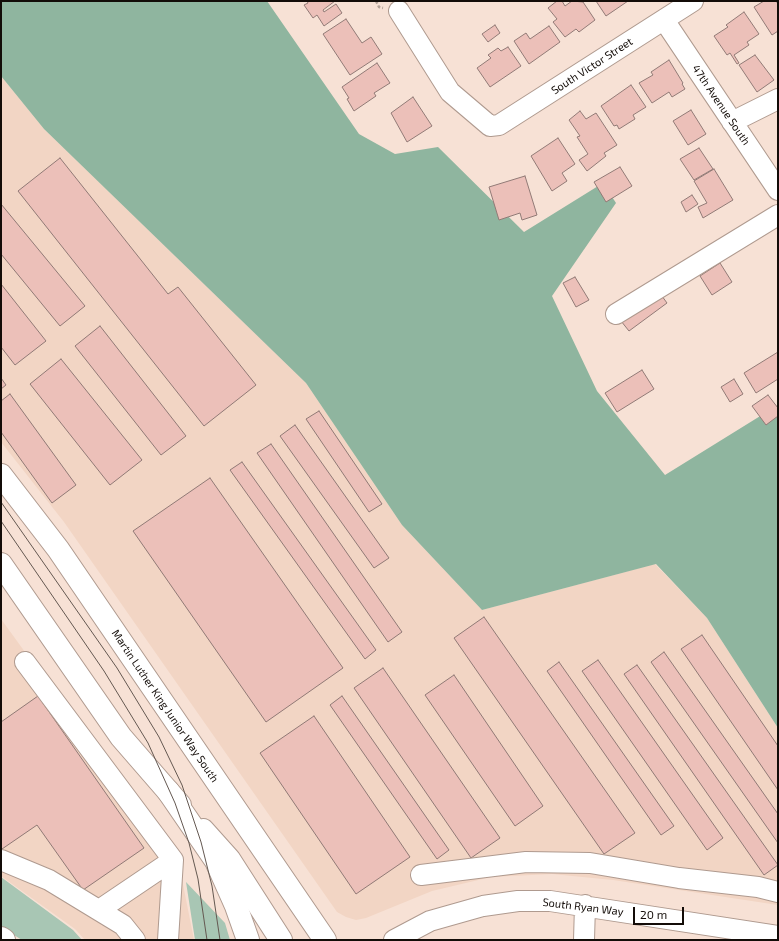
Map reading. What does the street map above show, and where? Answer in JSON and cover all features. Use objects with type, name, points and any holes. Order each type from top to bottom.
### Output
[{"type":"main road","name":"Martin Luther King Junior Way South","points":[[1,475],[58,549],[325,940]]},
{"type":"main road","points":[[1,564],[121,737],[229,859],[281,940]]},
{"type":"main road","points":[[168,791],[216,861],[236,906],[248,940]]},
{"type":"street","name":"South Victor Street","points":[[399,11],[450,92],[490,126],[500,125],[693,1]]},
{"type":"street","name":"47th Avenue South","points":[[664,20],[778,190]]},
{"type":"street","points":[[732,122],[778,99]]},
{"type":"street","points":[[616,314],[778,215]]},
{"type":"street","points":[[25,662],[173,860],[168,940]]},
{"type":"street","points":[[1,860],[49,880],[123,925],[135,940]]},
{"type":"street","points":[[99,910],[173,860]]},
{"type":"street","points":[[421,875],[526,862],[590,862],[679,878],[758,887],[778,892]]},
{"type":"street","name":"South Ryan Way","points":[[394,940],[430,922],[483,906],[518,901],[550,901],[585,905],[702,932],[778,936]]},
{"type":"street","points":[[584,940],[585,905]]},
{"type":"shaded area","points":[[1,76],[44,129],[306,383],[402,525],[482,610],[655,564],[707,618],[778,728],[778,905],[613,880],[552,874],[491,877],[432,891],[366,918],[356,920],[337,912],[64,522],[1,442]]},
{"type":"shaded area","points":[[1,619],[179,864],[194,940],[85,940],[75,929],[1,876]]},
{"type":"green space","points":[[1,1],[267,1],[359,134],[395,154],[438,147],[524,232],[603,183],[616,203],[552,296],[597,391],[665,475],[778,405],[778,728],[707,618],[656,564],[482,610],[402,525],[306,383],[44,129],[1,76]]},
{"type":"green space","points":[[1,877],[73,930],[82,940],[22,940],[1,927]]},
{"type":"green space","points":[[186,882],[225,923],[230,940],[195,940]]},
{"type":"building","points":[[307,1],[335,1],[323,10],[324,12],[336,4],[342,13],[324,26],[317,15],[313,18],[304,5],[308,3]]},
{"type":"building","points":[[557,1],[562,1],[565,6],[572,1],[583,2],[595,20],[579,32],[576,29],[565,37],[553,22],[557,19],[548,8]]},
{"type":"building","points":[[596,1],[628,1],[606,16]]},
{"type":"building","points":[[764,1],[776,1],[778,4],[778,31],[772,35],[754,7]]},
{"type":"building","points":[[744,12],[759,34],[747,42],[749,45],[734,55],[739,63],[737,64],[730,53],[727,55],[714,36],[728,27],[726,25]]},
{"type":"building","points":[[346,19],[362,43],[371,37],[382,54],[350,75],[323,34]]},
{"type":"building","points":[[495,25],[500,33],[488,42],[482,34]]},
{"type":"building","points":[[549,26],[560,42],[529,64],[514,41],[526,33],[530,39]]},
{"type":"building","points":[[508,47],[521,66],[490,87],[477,68],[491,58],[488,55],[498,48],[501,51]]},
{"type":"building","points":[[755,55],[774,80],[757,92],[739,65]]},
{"type":"building","points":[[669,60],[685,89],[672,97],[669,92],[652,103],[639,83],[653,75],[651,72]]},
{"type":"building","points":[[377,63],[390,83],[374,93],[376,96],[354,111],[347,99],[349,98],[342,87]]},
{"type":"building","points":[[631,85],[646,107],[633,115],[635,119],[619,129],[617,125],[614,126],[601,106]]},
{"type":"building","points":[[413,97],[432,126],[407,142],[391,113]]},
{"type":"building","points":[[691,110],[706,134],[688,145],[673,121]]},
{"type":"building","points":[[580,111],[586,119],[596,113],[617,145],[604,153],[606,156],[587,171],[579,160],[588,154],[577,137],[580,136],[569,120]]},
{"type":"building","points":[[558,138],[575,164],[562,173],[567,181],[552,191],[531,156]]},
{"type":"building","points":[[699,148],[713,169],[694,180],[680,159]]},
{"type":"building","points":[[60,158],[168,294],[178,287],[256,385],[204,426],[18,191]]},
{"type":"building","points":[[620,167],[632,186],[606,202],[594,182]]},
{"type":"building","points":[[714,169],[733,200],[703,218],[698,207],[707,203],[694,181]]},
{"type":"building","points":[[525,176],[537,215],[522,220],[520,213],[499,220],[489,187]]},
{"type":"building","points":[[692,195],[698,204],[686,212],[681,202]]},
{"type":"building","points":[[1,204],[85,306],[60,326],[1,254]]},
{"type":"building","points":[[720,263],[732,282],[712,295],[700,276]]},
{"type":"building","points":[[575,277],[589,300],[576,307],[563,283]]},
{"type":"building","points":[[1,284],[46,341],[15,365],[1,347]]},
{"type":"building","points":[[659,292],[667,303],[629,331],[621,321]]},
{"type":"building","points":[[100,326],[186,436],[161,455],[75,346]]},
{"type":"building","points":[[778,352],[778,379],[756,393],[744,373]]},
{"type":"building","points":[[61,359],[142,460],[110,485],[30,384]]},
{"type":"building","points":[[642,370],[654,389],[617,412],[605,393]]},
{"type":"building","points":[[1,378],[6,385],[1,389]]},
{"type":"building","points":[[734,379],[743,394],[730,402],[721,387]]},
{"type":"building","points":[[10,394],[76,485],[52,503],[1,432],[1,401]]},
{"type":"building","points":[[768,395],[778,408],[778,416],[766,425],[752,406]]},
{"type":"building","points":[[319,411],[382,504],[369,512],[306,419]]},
{"type":"building","points":[[295,425],[389,558],[374,568],[280,436]]},
{"type":"building","points":[[271,444],[402,632],[388,642],[257,453]]},
{"type":"building","points":[[242,462],[376,650],[365,659],[230,470]]},
{"type":"building","points":[[210,478],[343,668],[266,722],[133,531]]},
{"type":"building","points":[[484,617],[635,833],[604,854],[454,638]]},
{"type":"building","points":[[702,635],[778,746],[778,790],[681,649]]},
{"type":"building","points":[[664,652],[778,814],[778,843],[651,662]]},
{"type":"building","points":[[598,660],[723,838],[707,850],[582,671]]},
{"type":"building","points":[[559,662],[674,826],[661,835],[547,671]]},
{"type":"building","points":[[637,665],[778,865],[764,875],[624,674]]},
{"type":"building","points":[[383,668],[500,838],[471,858],[354,688]]},
{"type":"building","points":[[454,675],[543,806],[515,826],[425,695]]},
{"type":"building","points":[[38,696],[144,848],[83,890],[37,825],[2,849],[1,847],[1,722]]},
{"type":"building","points":[[342,696],[449,850],[437,859],[330,705]]},
{"type":"building","points":[[314,716],[410,857],[356,894],[260,753]]},
{"type":"tram line","points":[[1,502],[117,668],[159,737],[182,785],[201,842],[212,886],[220,940]]},
{"type":"tram line","points":[[1,521],[104,671],[148,743],[175,803],[189,843],[198,879],[207,940]]}]
